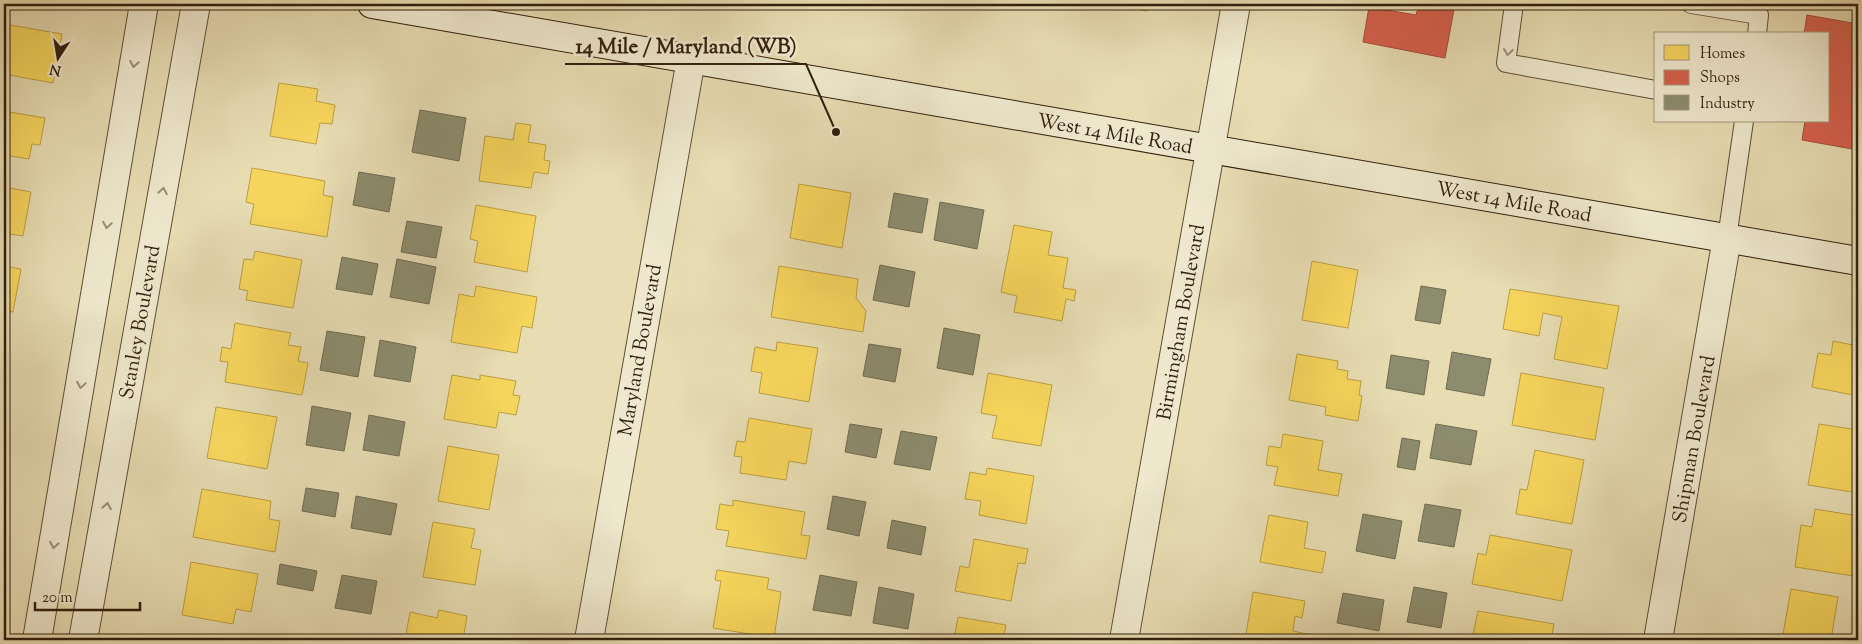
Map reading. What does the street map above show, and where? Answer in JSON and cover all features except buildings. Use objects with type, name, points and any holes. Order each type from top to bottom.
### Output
[{"type":"street","points":[[37,640],[144,4]]},
{"type":"street","name":"Stanley Boulevard","points":[[83,640],[196,4]]},
{"type":"street","name":"West 14 Mile Road","points":[[372,4],[1858,261]]},
{"type":"street","name":"Birmingham Boulevard","points":[[1124,640],[1236,4]]},
{"type":"street","name":"Maryland Boulevard","points":[[589,640],[691,59]]},
{"type":"street","name":"Shipman Boulevard","points":[[1658,640],[1727,238]]},
{"type":"lane","points":[[1514,4],[1506,63],[1654,90]]},
{"type":"lane","points":[[1691,4],[1759,15],[1757,32]]},
{"type":"lane","points":[[1727,238],[1744,122]]},
{"type":"place","name":"14 Mile / Maryland (WB)","points":[[836,132]]}]
